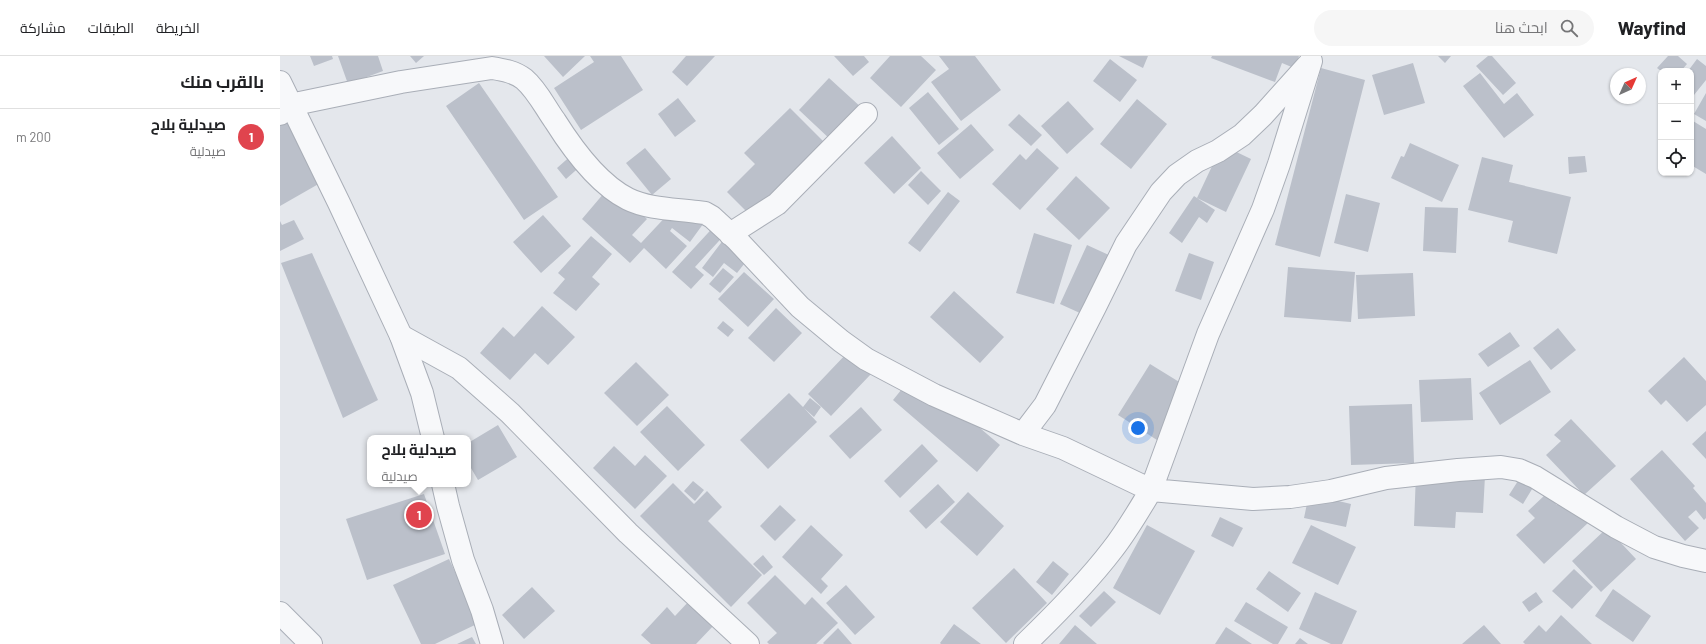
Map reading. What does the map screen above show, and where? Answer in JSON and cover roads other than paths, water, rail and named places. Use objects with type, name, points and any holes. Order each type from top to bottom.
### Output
[{"type":"street","points":[[1023,434],[1045,405],[1096,307],[1126,244],[1161,192],[1177,175],[1197,161],[1218,151],[1242,135],[1263,116],[1314,59]]},
{"type":"street","points":[[1024,644],[1063,608],[1113,549],[1151,490],[1208,334],[1263,209],[1314,59]]},
{"type":"street","points":[[285,110],[401,82],[492,68],[503,70],[523,79],[536,92],[572,147],[590,167],[614,189],[628,199],[644,205],[705,213],[712,217],[800,307],[840,341],[866,359],[934,395],[1023,434],[1063,448],[1151,490],[1254,499],[1290,497],[1330,491],[1386,478],[1501,467],[1519,470],[1535,476],[1616,527],[1654,546],[1706,562]]},
{"type":"street","points":[[280,82],[285,110],[339,202],[401,336],[422,394],[432,435]]},
{"type":"street","points":[[730,234],[777,204],[866,114]]},
{"type":"street","points":[[401,336],[459,368],[510,413],[628,533],[748,644]]},
{"type":"street","points":[[444,487],[463,560],[482,610],[492,644]]},
{"type":"street","points":[[280,613],[311,644]]},
{"type":"place","name":"صيدلية بلاح","points":[[419,515]]}]
